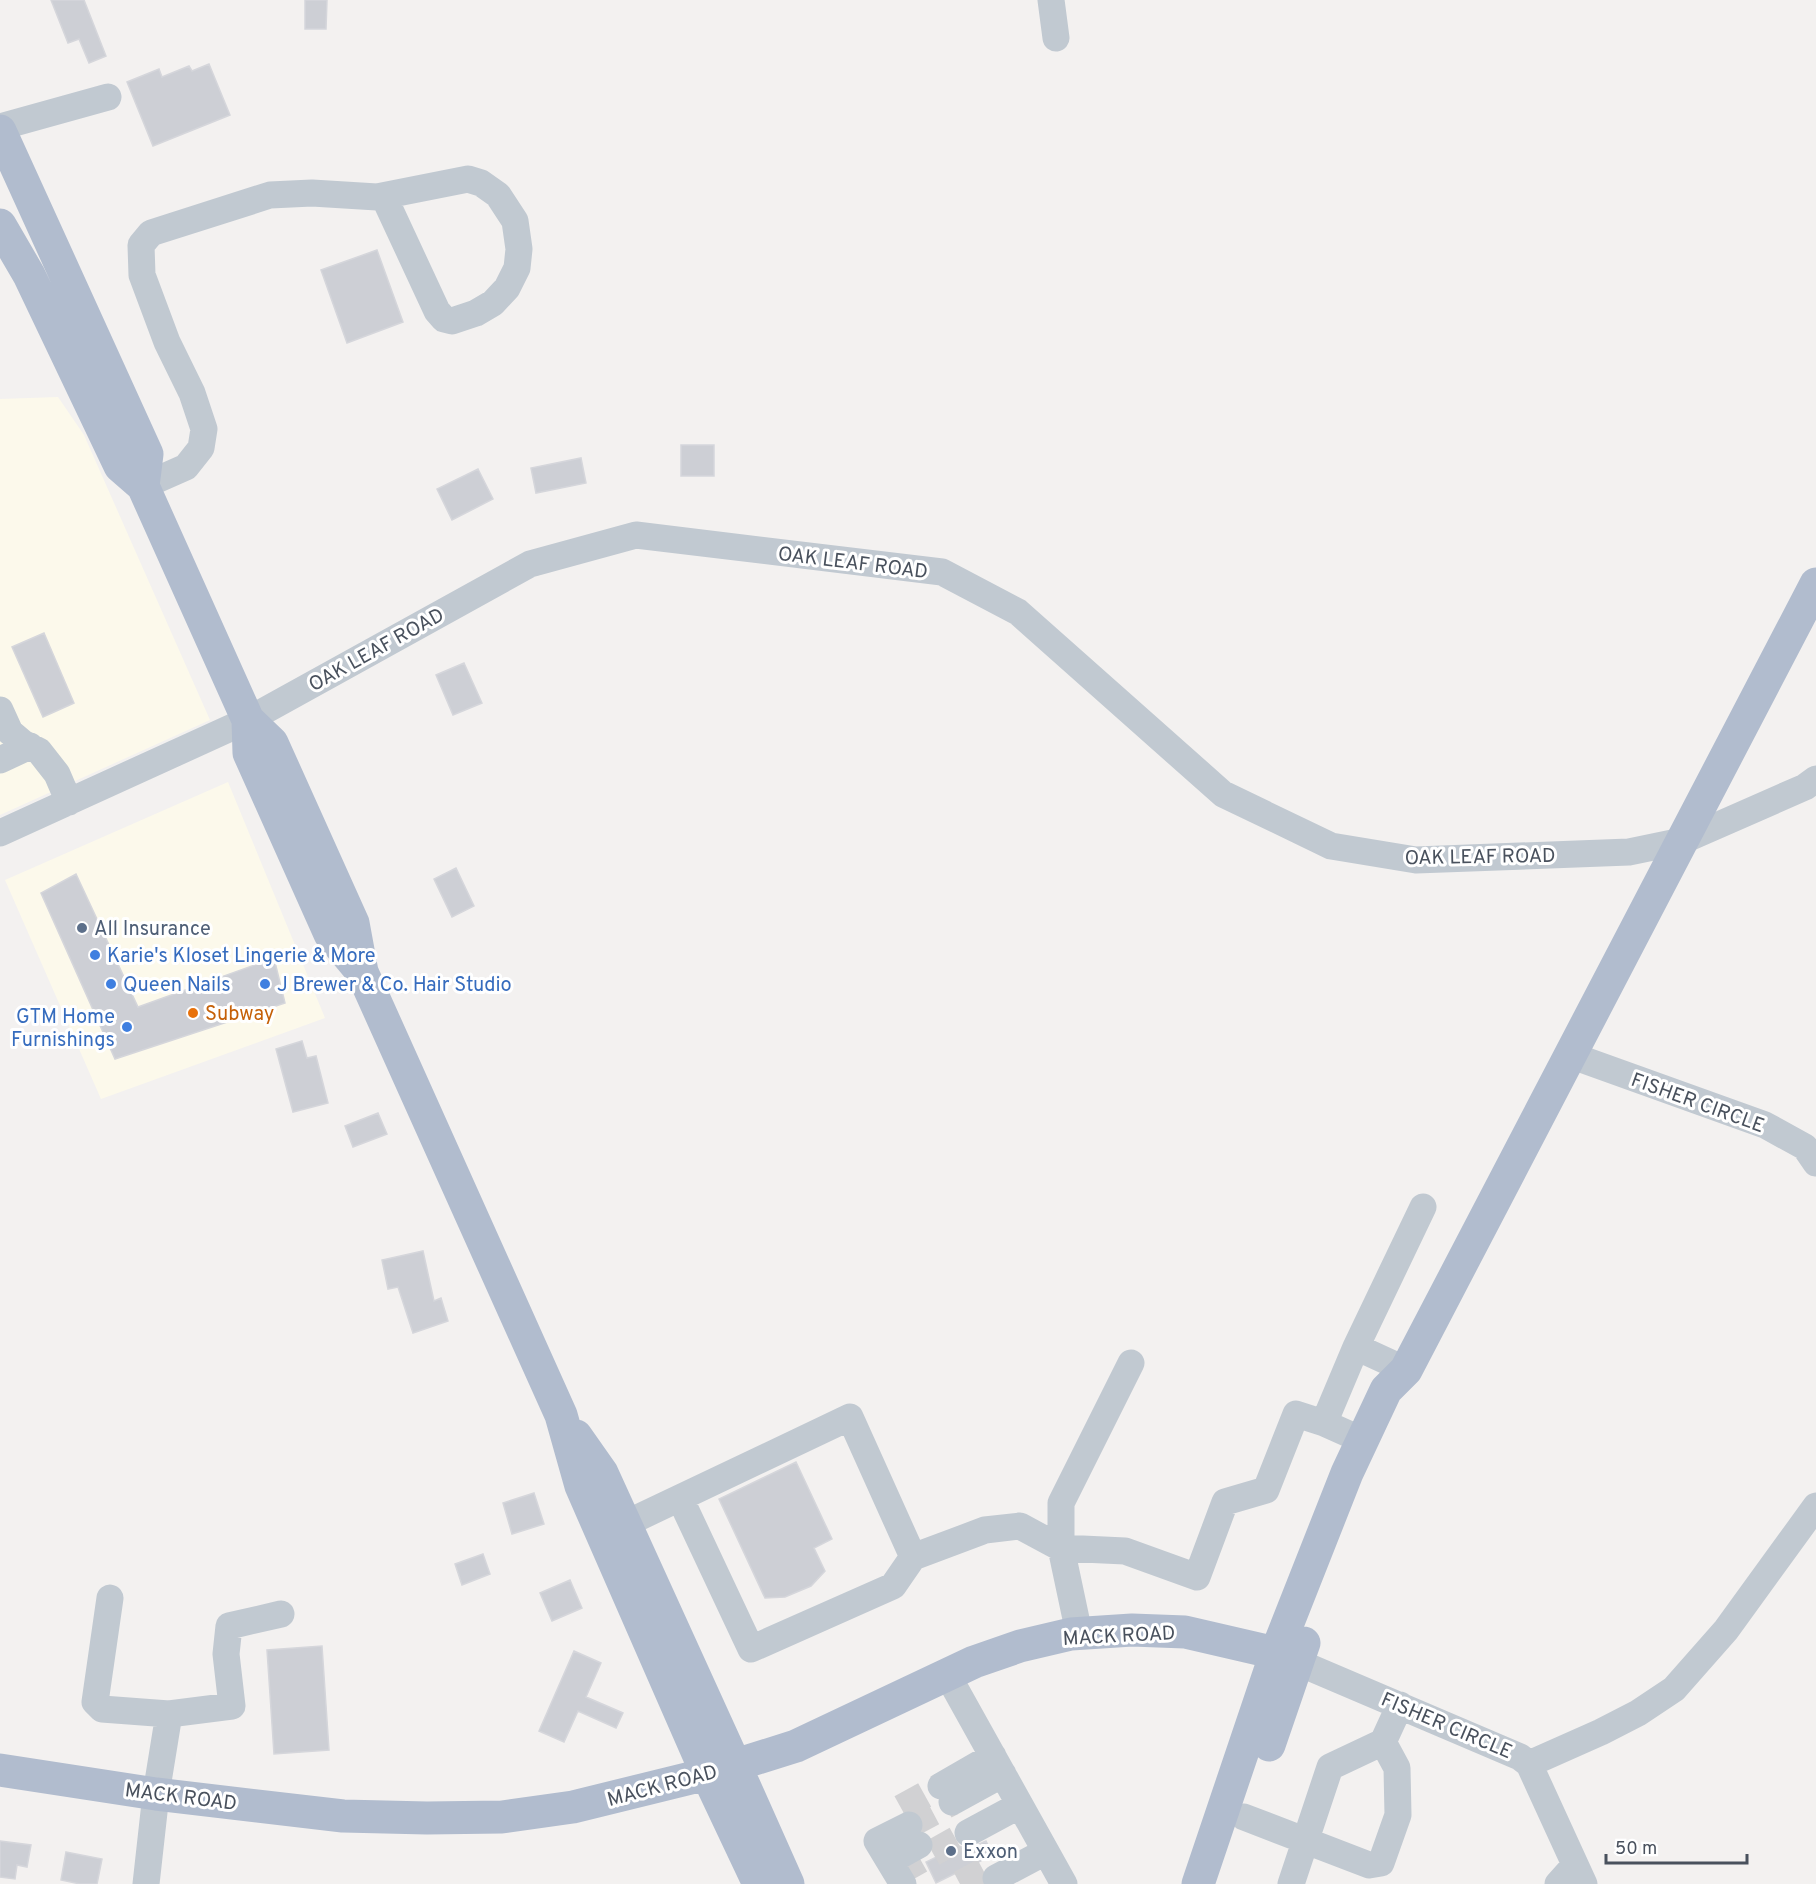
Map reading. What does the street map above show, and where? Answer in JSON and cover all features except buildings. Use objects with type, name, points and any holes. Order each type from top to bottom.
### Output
[{"type":"main road","points":[[0,129],[147,454],[143,486]]},
{"type":"main road","points":[[0,225],[29,275],[120,466],[143,486],[248,720],[249,753],[330,934],[362,972],[561,1415],[581,1486],[721,1770],[788,1884]]},
{"type":"main road","points":[[1223,1884],[1244,1817],[1287,1658],[1347,1473],[1362,1440],[1386,1390],[1406,1370],[1816,584]]},
{"type":"main road","points":[[1198,1884],[1287,1658],[1320,1599],[1403,1402],[1406,1370]]},
{"type":"main road","points":[[561,1415],[602,1473],[625,1524],[721,1770],[759,1884]]},
{"type":"main road","name":"MACK ROAD","points":[[0,1770],[156,1794],[343,1816],[502,1817],[573,1807],[721,1770],[796,1746],[974,1662],[1020,1646],[1079,1633],[1132,1630],[1185,1632],[1287,1658]]},
{"type":"street","points":[[1051,0],[1056,38]]},
{"type":"street","points":[[0,129],[108,97]]},
{"type":"street","points":[[143,486],[186,467],[201,448],[204,429],[192,393],[167,342],[142,275],[141,245],[151,233],[270,195],[312,193],[384,196],[468,179],[482,183],[498,195],[515,221],[519,249],[517,268],[507,288],[493,303],[476,313],[452,321],[444,319],[437,311],[384,196]]},
{"type":"street","name":"OAK LEAF ROAD","points":[[0,832],[248,720],[530,564],[636,535],[942,572],[1018,612],[1223,794],[1331,846],[1416,860],[1629,852],[1682,841],[1805,788],[1816,779]]},
{"type":"street","points":[[0,710],[10,732],[39,750],[57,774],[69,801]]},
{"type":"street","points":[[0,760],[30,746]]},
{"type":"street","name":"FISHER CIRCLE","points":[[1570,1055],[1765,1125],[1805,1148],[1816,1163]]},
{"type":"street","points":[[1324,1423],[1356,1347],[1423,1207]]},
{"type":"street","points":[[1356,1347],[1406,1370]]},
{"type":"street","points":[[1079,1633],[1061,1548],[1061,1503],[1131,1363]]},
{"type":"street","points":[[680,1498],[751,1649],[893,1586],[913,1557],[985,1530],[1020,1526],[1061,1548],[1125,1551],[1197,1577],[1226,1502],[1266,1490],[1296,1414],[1324,1423],[1362,1440]]},
{"type":"street","points":[[625,1524],[850,1417],[913,1557]]},
{"type":"street","name":"FISHER CIRCLE","points":[[1287,1658],[1520,1757],[1529,1764],[1638,1713],[1674,1689],[1726,1630],[1816,1506]]},
{"type":"street","points":[[110,1598],[95,1702],[102,1709],[169,1714],[232,1706],[226,1654],[229,1626],[281,1614]]},
{"type":"street","points":[[947,1674],[1064,1884]]},
{"type":"street","points":[[1291,1884],[1330,1767],[1383,1742],[1400,1705]]},
{"type":"street","points":[[146,1884],[156,1794],[169,1714]]},
{"type":"street","points":[[1244,1817],[1369,1865],[1381,1863],[1398,1815],[1397,1768],[1383,1742]]},
{"type":"street","points":[[1529,1764],[1572,1878]]},
{"type":"street","points":[[1007,1782],[956,1810],[1007,1782]]},
{"type":"street","points":[[890,1862],[909,1826]]},
{"type":"street","points":[[999,1876],[1045,1851]]},
{"type":"shaded area","points":[[58,397],[84,435],[210,720],[0,815],[0,399]]},
{"type":"shaded area","points":[[228,782],[325,1018],[101,1099],[5,880]]},
{"type":"tunnel","points":[[901,1808],[941,1786]]},
{"type":"tunnel","points":[[909,1825],[952,1802]]},
{"type":"tunnel","points":[[897,1873],[968,1833]]},
{"type":"tunnel","points":[[960,1884],[990,1868]]},
{"type":"place","name":"All Insurance","points":[[82,928]]},
{"type":"place","name":"Karie's Kloset Lingerie & More","points":[[95,955]]},
{"type":"place","name":"Queen Nails","points":[[111,984]]},
{"type":"place","name":"J Brewer & Co. Hair Studio","points":[[265,984]]},
{"type":"place","name":"Subway","points":[[193,1013]]},
{"type":"place","name":"GTM Home Furnishings","points":[[127,1027]]},
{"type":"place","name":"Exxon","points":[[951,1851]]}]
